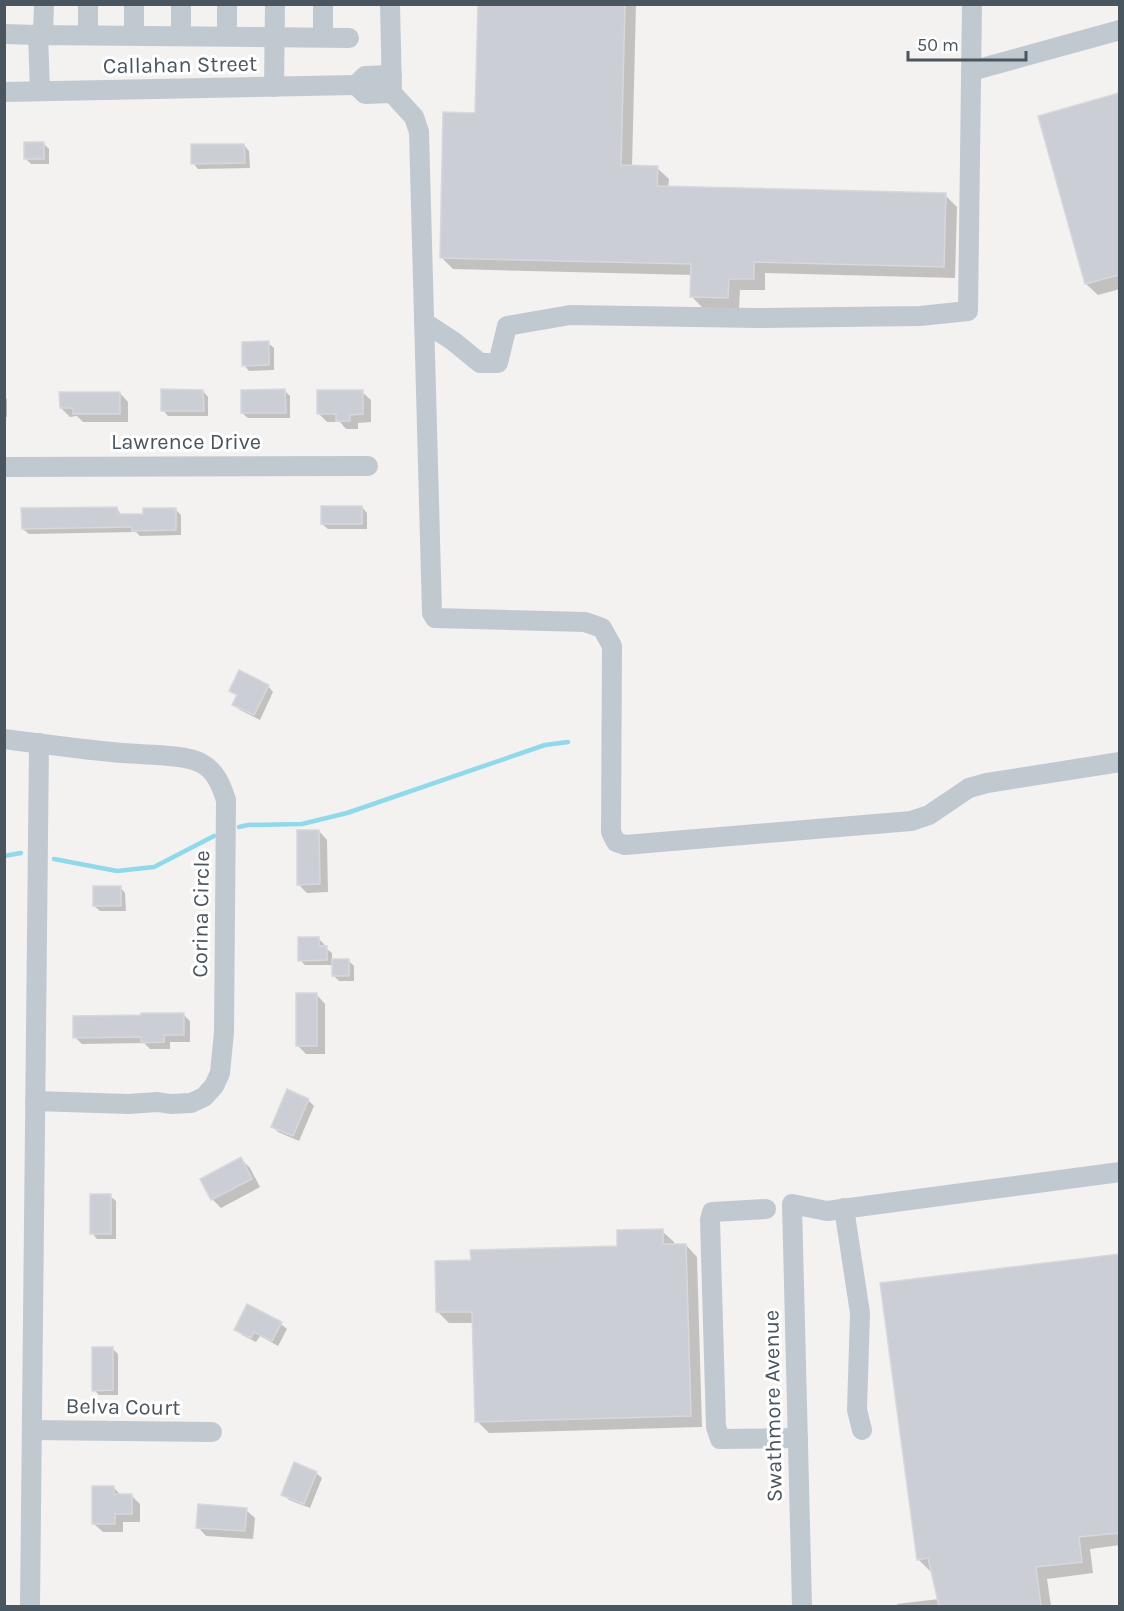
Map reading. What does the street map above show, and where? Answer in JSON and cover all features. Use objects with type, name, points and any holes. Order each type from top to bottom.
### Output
[{"type":"street","points":[[40,91],[44,4]]},
{"type":"street","points":[[88,4],[88,35]]},
{"type":"street","points":[[134,4],[134,35]]},
{"type":"street","points":[[181,4],[181,36]]},
{"type":"street","points":[[227,4],[227,36]]},
{"type":"street","points":[[274,4],[274,87]]},
{"type":"street","points":[[322,4],[323,37]]},
{"type":"street","points":[[390,4],[392,84],[414,117],[419,132],[432,613],[435,618],[585,622],[602,628],[612,646],[610,832],[616,842],[625,845],[911,821],[929,815],[969,788],[987,783],[1119,762]]},
{"type":"street","points":[[424,322],[453,341],[480,363],[498,363],[507,326],[570,315],[758,318],[920,316],[968,311],[972,4]]},
{"type":"street","points":[[971,71],[1119,30]]},
{"type":"street","points":[[4,34],[348,38]]},
{"type":"street","name":"Callahan Street","points":[[4,92],[356,85],[365,76],[392,84]]},
{"type":"street","name":"Lawrence Drive","points":[[4,467],[368,466]]},
{"type":"street","name":"Corina Circle","points":[[4,739],[187,759],[201,763],[213,772],[226,800],[224,1032],[220,1073],[214,1086],[204,1097],[192,1103],[128,1104],[35,1101]]},
{"type":"street","points":[[30,1606],[39,743]]},
{"type":"street","points":[[861,1430],[857,1410],[860,1313],[844,1208],[1119,1172]]},
{"type":"street","name":"Swathmore Avenue","points":[[802,1606],[792,1204],[827,1210],[844,1208]]},
{"type":"street","points":[[766,1209],[712,1212],[710,1220],[717,1427],[720,1439],[798,1438]]},
{"type":"street","name":"Belva Court","points":[[32,1430],[212,1432]]},
{"type":"building","points":[[478,4],[625,4],[621,165],[658,166],[657,186],[946,193],[944,267],[754,262],[754,279],[729,279],[728,298],[690,297],[691,264],[440,258],[443,112],[475,113]]},
{"type":"building","points":[[1119,93],[1119,275],[1085,284],[1038,116]]},
{"type":"building","points":[[24,142],[44,142],[44,159],[24,159]]},
{"type":"building","points":[[191,144],[244,144],[245,163],[191,164]]},
{"type":"building","points":[[269,341],[269,365],[242,366],[242,342]]},
{"type":"building","points":[[161,389],[203,390],[204,411],[161,411]]},
{"type":"building","points":[[285,389],[286,413],[241,413],[241,390]]},
{"type":"building","points":[[317,390],[363,390],[363,414],[350,415],[350,421],[336,421],[336,414],[317,414]]},
{"type":"building","points":[[59,392],[120,392],[120,414],[73,414],[73,408],[60,408]]},
{"type":"building","points":[[321,506],[362,506],[362,524],[321,524]]},
{"type":"building","points":[[117,507],[118,514],[143,514],[143,508],[176,508],[176,530],[132,531],[132,527],[22,529],[21,508]]},
{"type":"building","points":[[239,670],[269,685],[254,715],[232,705],[237,695],[229,691]]},
{"type":"building","points":[[297,830],[319,830],[320,884],[297,885]]},
{"type":"building","points":[[93,886],[121,886],[121,906],[93,906]]},
{"type":"building","points":[[298,937],[319,937],[319,946],[327,946],[327,960],[298,961]]},
{"type":"building","points":[[332,959],[349,959],[349,976],[332,976]]},
{"type":"building","points":[[296,993],[317,993],[317,1046],[296,1046]]},
{"type":"building","points":[[141,1013],[184,1013],[184,1035],[164,1035],[164,1042],[141,1043],[141,1037],[73,1038],[73,1016],[141,1015]]},
{"type":"building","points":[[287,1089],[309,1099],[293,1136],[271,1127]]},
{"type":"building","points":[[241,1157],[252,1179],[211,1200],[200,1179]]},
{"type":"building","points":[[90,1194],[111,1194],[111,1234],[90,1234]]},
{"type":"building","points":[[663,1229],[663,1244],[686,1244],[691,1416],[475,1422],[472,1312],[436,1312],[435,1261],[471,1260],[470,1250],[617,1246],[617,1230]]},
{"type":"building","points":[[1119,1254],[1119,1533],[1079,1537],[1082,1562],[1036,1567],[1041,1606],[939,1606],[928,1558],[917,1560],[880,1283]]},
{"type":"building","points":[[247,1304],[282,1322],[272,1341],[254,1332],[251,1338],[234,1330]]},
{"type":"building","points":[[92,1347],[113,1347],[113,1390],[92,1391]]},
{"type":"building","points":[[294,1462],[317,1472],[304,1504],[281,1495]]},
{"type":"building","points":[[92,1486],[114,1486],[114,1494],[132,1494],[132,1514],[115,1514],[115,1524],[92,1524]]},
{"type":"building","points":[[198,1504],[247,1508],[245,1531],[196,1528]]},
{"type":"waterway","points":[[239,827],[302,824],[347,813],[545,745],[568,742]]},
{"type":"waterway","points":[[54,859],[117,871],[154,867],[214,836]]},
{"type":"waterway","points":[[4,856],[21,853]]}]
